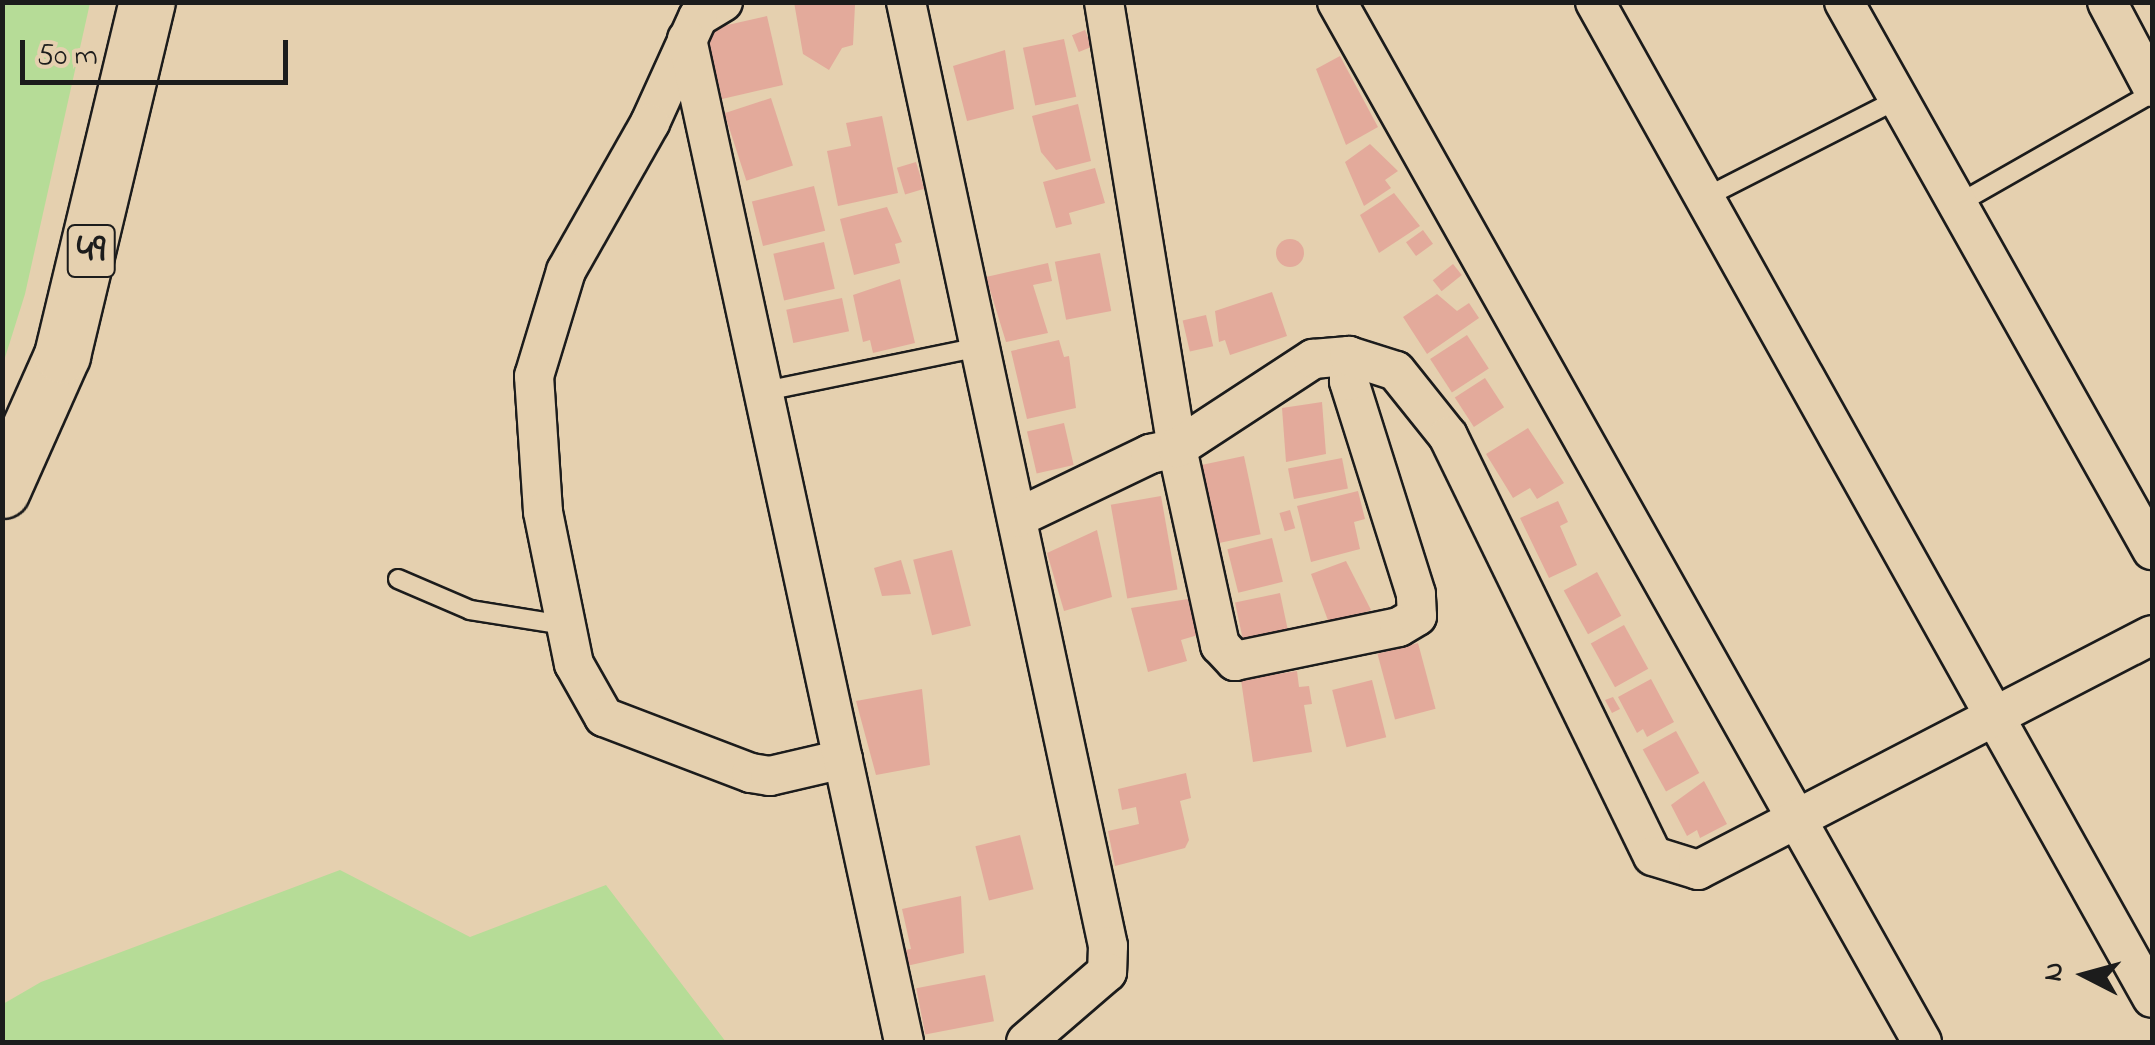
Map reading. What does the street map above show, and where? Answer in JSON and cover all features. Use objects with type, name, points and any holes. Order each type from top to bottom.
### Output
[{"type":"main road","name":"49","points":[[2,490],[62,356],[147,2]]},
{"type":"street","points":[[723,2],[698,17],[650,123],[566,271],[534,376],[543,512],[574,664],[604,717],[751,773],[770,776],[842,759]]},
{"type":"street","points":[[906,2],[1108,946],[1107,972],[1026,1042]]},
{"type":"street","points":[[1104,2],[1176,448],[1227,658],[1244,660],[1410,623],[1418,616],[1416,594],[1349,381],[1348,356]]},
{"type":"street","points":[[1337,2],[1922,1042]]},
{"type":"street","points":[[1595,2],[1708,196],[1992,716],[2152,998]]},
{"type":"street","points":[[1844,2],[2152,550]]},
{"type":"street","points":[[2107,2],[2152,90]]},
{"type":"street","points":[[687,39],[904,1042]]},
{"type":"street","points":[[1017,518],[1150,454],[1176,448],[1312,359],[1348,356],[1396,371],[1448,436],[1653,856],[1698,870],[2152,635]]},
{"type":"lane","points":[[1956,204],[2152,90]]},
{"type":"lane","points":[[1708,196],[1898,99]]},
{"type":"lane","points":[[765,392],[978,347]]},
{"type":"lane","points":[[398,579],[470,610],[565,625]]},
{"type":"green space","points":[[2,3],[90,3],[25,294],[3,364]]},
{"type":"green space","points":[[340,870],[470,937],[606,885],[726,1042],[3,1042],[3,1004],[41,982]]},
{"type":"building","points":[[794,2],[855,5],[853,45],[842,48],[829,70],[803,54]]},
{"type":"building","points":[[767,16],[783,85],[722,99],[708,39],[714,28]]},
{"type":"building","points":[[1085,30],[1092,47],[1079,52],[1072,35]]},
{"type":"building","points":[[1064,39],[1076,97],[1035,105],[1023,48]]},
{"type":"building","points":[[1005,50],[1014,109],[967,121],[953,66]]},
{"type":"building","points":[[1340,56],[1378,127],[1346,145],[1316,69]]},
{"type":"building","points":[[771,98],[793,166],[746,181],[724,113]]},
{"type":"building","points":[[1078,104],[1091,161],[1056,170],[1041,152],[1032,116]]},
{"type":"building","points":[[882,116],[898,193],[838,206],[827,151],[851,146],[846,123]]},
{"type":"building","points":[[1370,144],[1398,171],[1385,180],[1391,188],[1364,206],[1345,162]]},
{"type":"building","points":[[916,162],[924,189],[905,195],[897,168]]},
{"type":"building","points":[[1095,168],[1105,203],[1069,213],[1072,224],[1056,228],[1043,182]]},
{"type":"building","points":[[814,186],[825,231],[763,246],[752,201]]},
{"type":"building","points":[[1394,193],[1420,226],[1379,253],[1360,215]]},
{"type":"building","points":[[887,207],[902,242],[895,244],[900,263],[854,275],[840,219]]},
{"type":"building","points":[[1423,230],[1433,244],[1416,256],[1406,242]]},
{"type":"building","points":[[1290,239],[1300,243],[1304,253],[1300,263],[1290,267],[1280,263],[1276,253],[1280,243]]},
{"type":"building","points":[[824,242],[835,289],[784,300],[773,254]]},
{"type":"building","points":[[1100,253],[1111,311],[1066,320],[1055,262]]},
{"type":"building","points":[[1048,263],[1052,281],[1033,285],[1048,333],[1006,342],[986,277]]},
{"type":"building","points":[[1453,264],[1462,275],[1442,291],[1433,280]]},
{"type":"building","points":[[900,279],[915,343],[873,353],[870,340],[863,342],[853,295]]},
{"type":"building","points":[[1272,292],[1287,336],[1230,355],[1225,340],[1219,342],[1215,311]]},
{"type":"building","points":[[1437,294],[1457,311],[1469,303],[1479,318],[1427,354],[1403,317]]},
{"type":"building","points":[[842,298],[849,331],[793,343],[786,310]]},
{"type":"building","points":[[1206,315],[1213,346],[1190,352],[1183,320]]},
{"type":"building","points":[[1467,335],[1489,369],[1452,393],[1430,359]]},
{"type":"building","points":[[1059,340],[1064,357],[1069,356],[1076,408],[1027,419],[1011,351]]},
{"type":"building","points":[[1485,378],[1504,407],[1474,427],[1455,398]]},
{"type":"building","points":[[1322,402],[1326,454],[1286,462],[1282,408]]},
{"type":"building","points":[[1064,423],[1074,465],[1037,473],[1027,432]]},
{"type":"building","points":[[1528,428],[1564,483],[1537,499],[1530,488],[1513,498],[1486,454]]},
{"type":"building","points":[[1244,456],[1261,534],[1216,544],[1199,466]]},
{"type":"building","points":[[1342,458],[1348,488],[1294,499],[1288,468]]},
{"type":"building","points":[[1358,491],[1365,519],[1354,522],[1360,549],[1311,562],[1297,506]]},
{"type":"building","points":[[1161,496],[1177,590],[1127,598],[1111,505]]},
{"type":"building","points":[[1558,501],[1568,522],[1560,526],[1577,565],[1549,578],[1520,518]]},
{"type":"building","points":[[1290,510],[1295,528],[1285,531],[1279,513]]},
{"type":"building","points":[[1097,530],[1112,597],[1064,611],[1047,553]]},
{"type":"building","points":[[1272,538],[1283,582],[1238,593],[1227,549]]},
{"type":"building","points":[[952,550],[971,626],[932,635],[913,560]]},
{"type":"building","points":[[901,560],[911,594],[882,596],[874,568]]},
{"type":"building","points":[[1346,561],[1371,610],[1330,626],[1311,574]]},
{"type":"building","points":[[1597,572],[1621,616],[1588,634],[1564,590]]},
{"type":"building","points":[[1280,593],[1288,631],[1243,641],[1235,603]]},
{"type":"building","points":[[1188,599],[1198,635],[1181,640],[1187,661],[1148,672],[1131,608]]},
{"type":"building","points":[[1624,625],[1648,669],[1615,687],[1591,643]]},
{"type":"building","points":[[1418,643],[1436,709],[1395,720],[1377,654]]},
{"type":"building","points":[[1297,671],[1299,687],[1309,686],[1312,704],[1304,705],[1312,752],[1253,762],[1241,680]]},
{"type":"building","points":[[1651,679],[1674,722],[1647,737],[1643,729],[1637,733],[1618,697]]},
{"type":"building","points":[[1372,680],[1386,737],[1346,747],[1332,690]]},
{"type":"building","points":[[922,689],[930,765],[876,775],[856,701]]},
{"type":"building","points":[[1613,697],[1620,709],[1612,713],[1605,700]]},
{"type":"building","points":[[1676,731],[1699,773],[1666,791],[1643,749]]},
{"type":"building","points":[[1186,773],[1191,798],[1180,801],[1189,840],[1185,848],[1115,866],[1108,831],[1139,824],[1136,807],[1122,810],[1118,789]]},
{"type":"building","points":[[1704,781],[1727,824],[1700,838],[1697,830],[1687,836],[1671,805]]},
{"type":"building","points":[[1020,835],[1034,889],[989,900],[975,846]]},
{"type":"building","points":[[961,896],[964,953],[902,967],[899,951],[911,949],[902,909]]},
{"type":"building","points":[[985,975],[994,1021],[925,1034],[916,988]]}]
